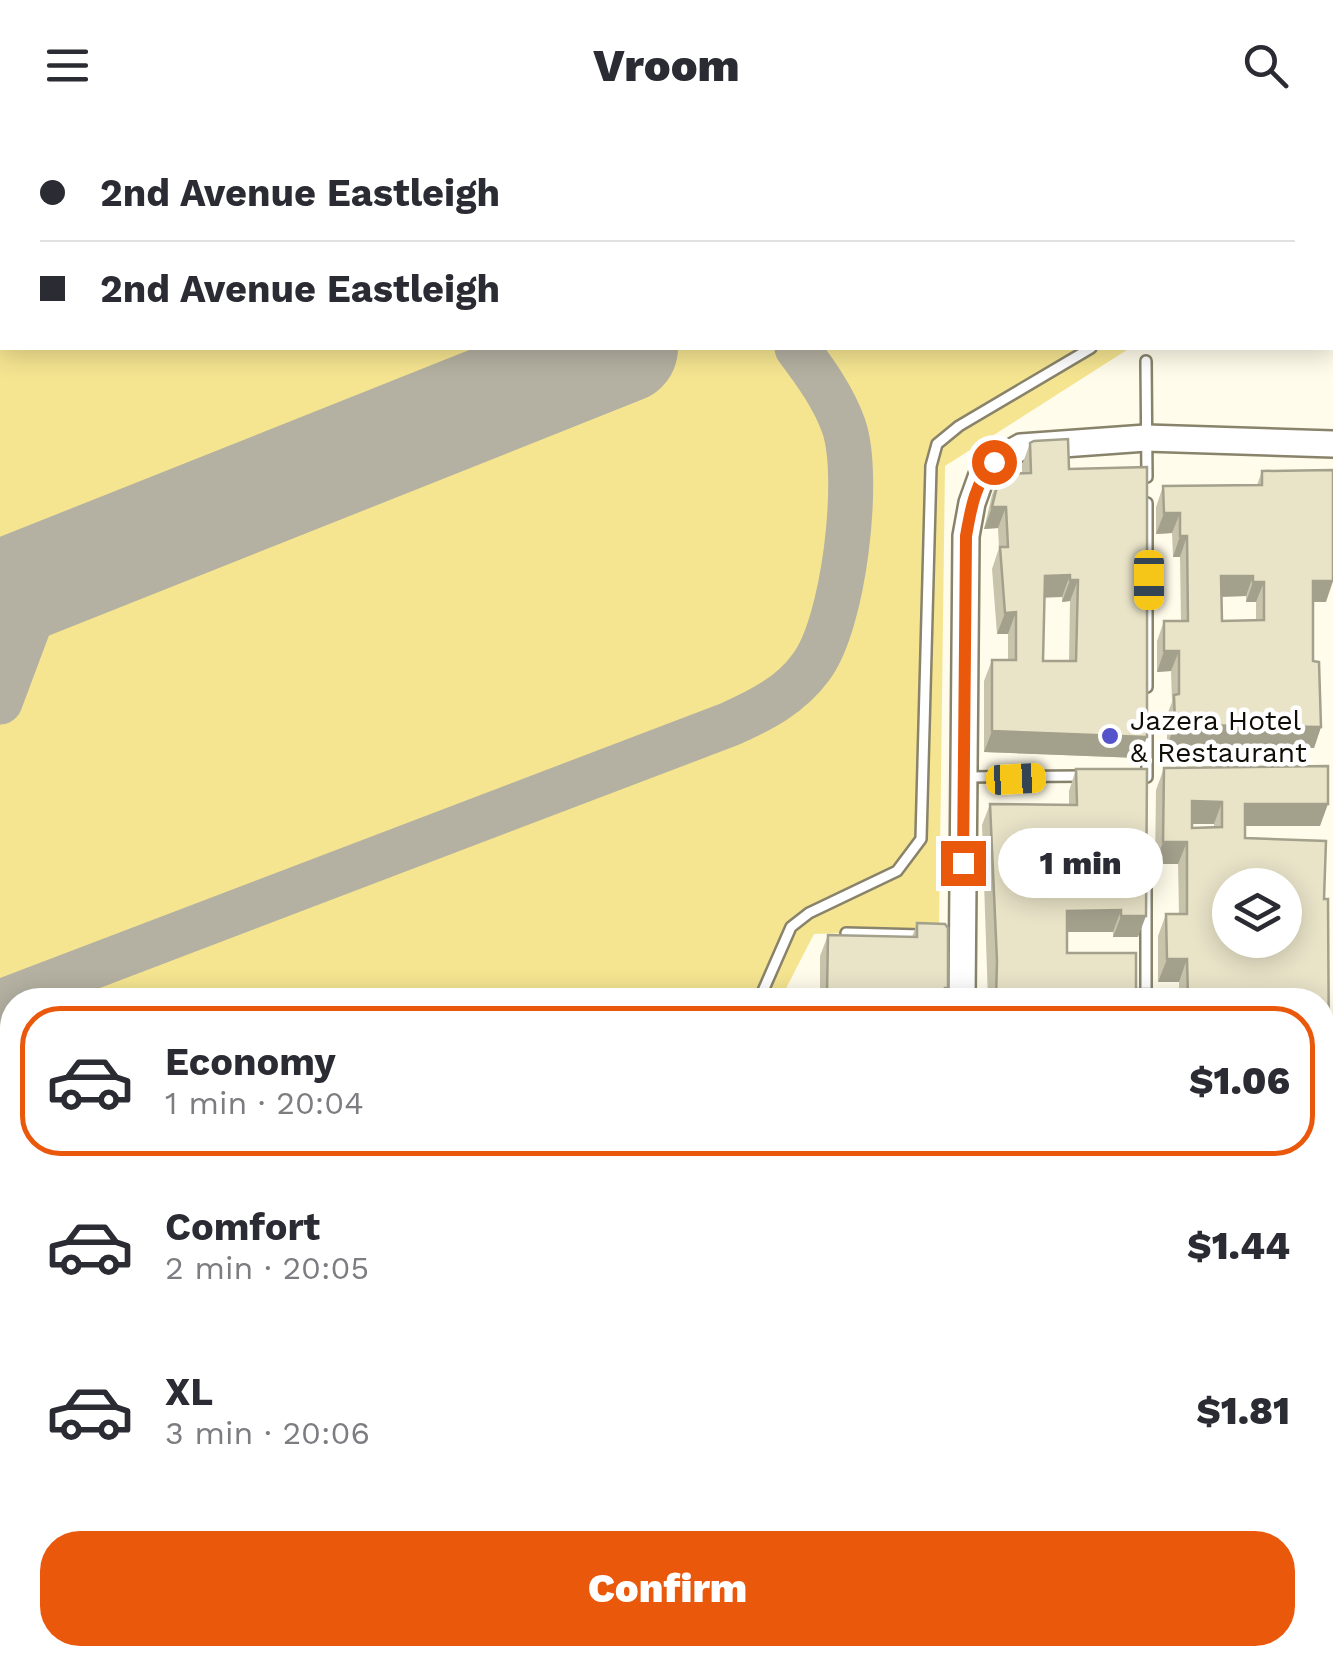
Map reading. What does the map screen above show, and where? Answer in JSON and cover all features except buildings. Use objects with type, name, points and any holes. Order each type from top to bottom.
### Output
[{"type":"street","points":[[961,988],[956,936],[964,777],[966,536],[982,475],[994,462],[1021,447],[1146,438],[1333,444]]},
{"type":"lane","points":[[764,988],[791,927],[808,913],[897,872],[921,839],[931,466],[937,444],[958,426],[1088,350]]},
{"type":"lane","points":[[1146,361],[1146,700]]},
{"type":"lane","points":[[1146,719],[1146,789]]},
{"type":"lane","points":[[1128,774],[1164,774]]},
{"type":"lane","points":[[964,777],[1091,776]]},
{"type":"lane","points":[[1146,855],[1146,988]]},
{"type":"lane","points":[[846,934],[931,936]]},
{"type":"shaded area","points":[[0,350],[1127,350],[945,466],[939,930],[814,934],[786,988],[0,988]]},
{"type":"taxiway","points":[[37,988],[730,724],[785,694],[811,667],[823,646],[840,586],[850,514],[849,450],[844,427],[798,350]]},
{"type":"taxiway","points":[[0,702],[46,579]]},
{"type":"runway","points":[[0,596],[618,350]]},
{"type":"place","name":"Jazera Hotel & Restaurant","points":[[1110,736]]},
{"type":"route","points":[[963,863],[966,536],[982,475],[994,462]]}]
